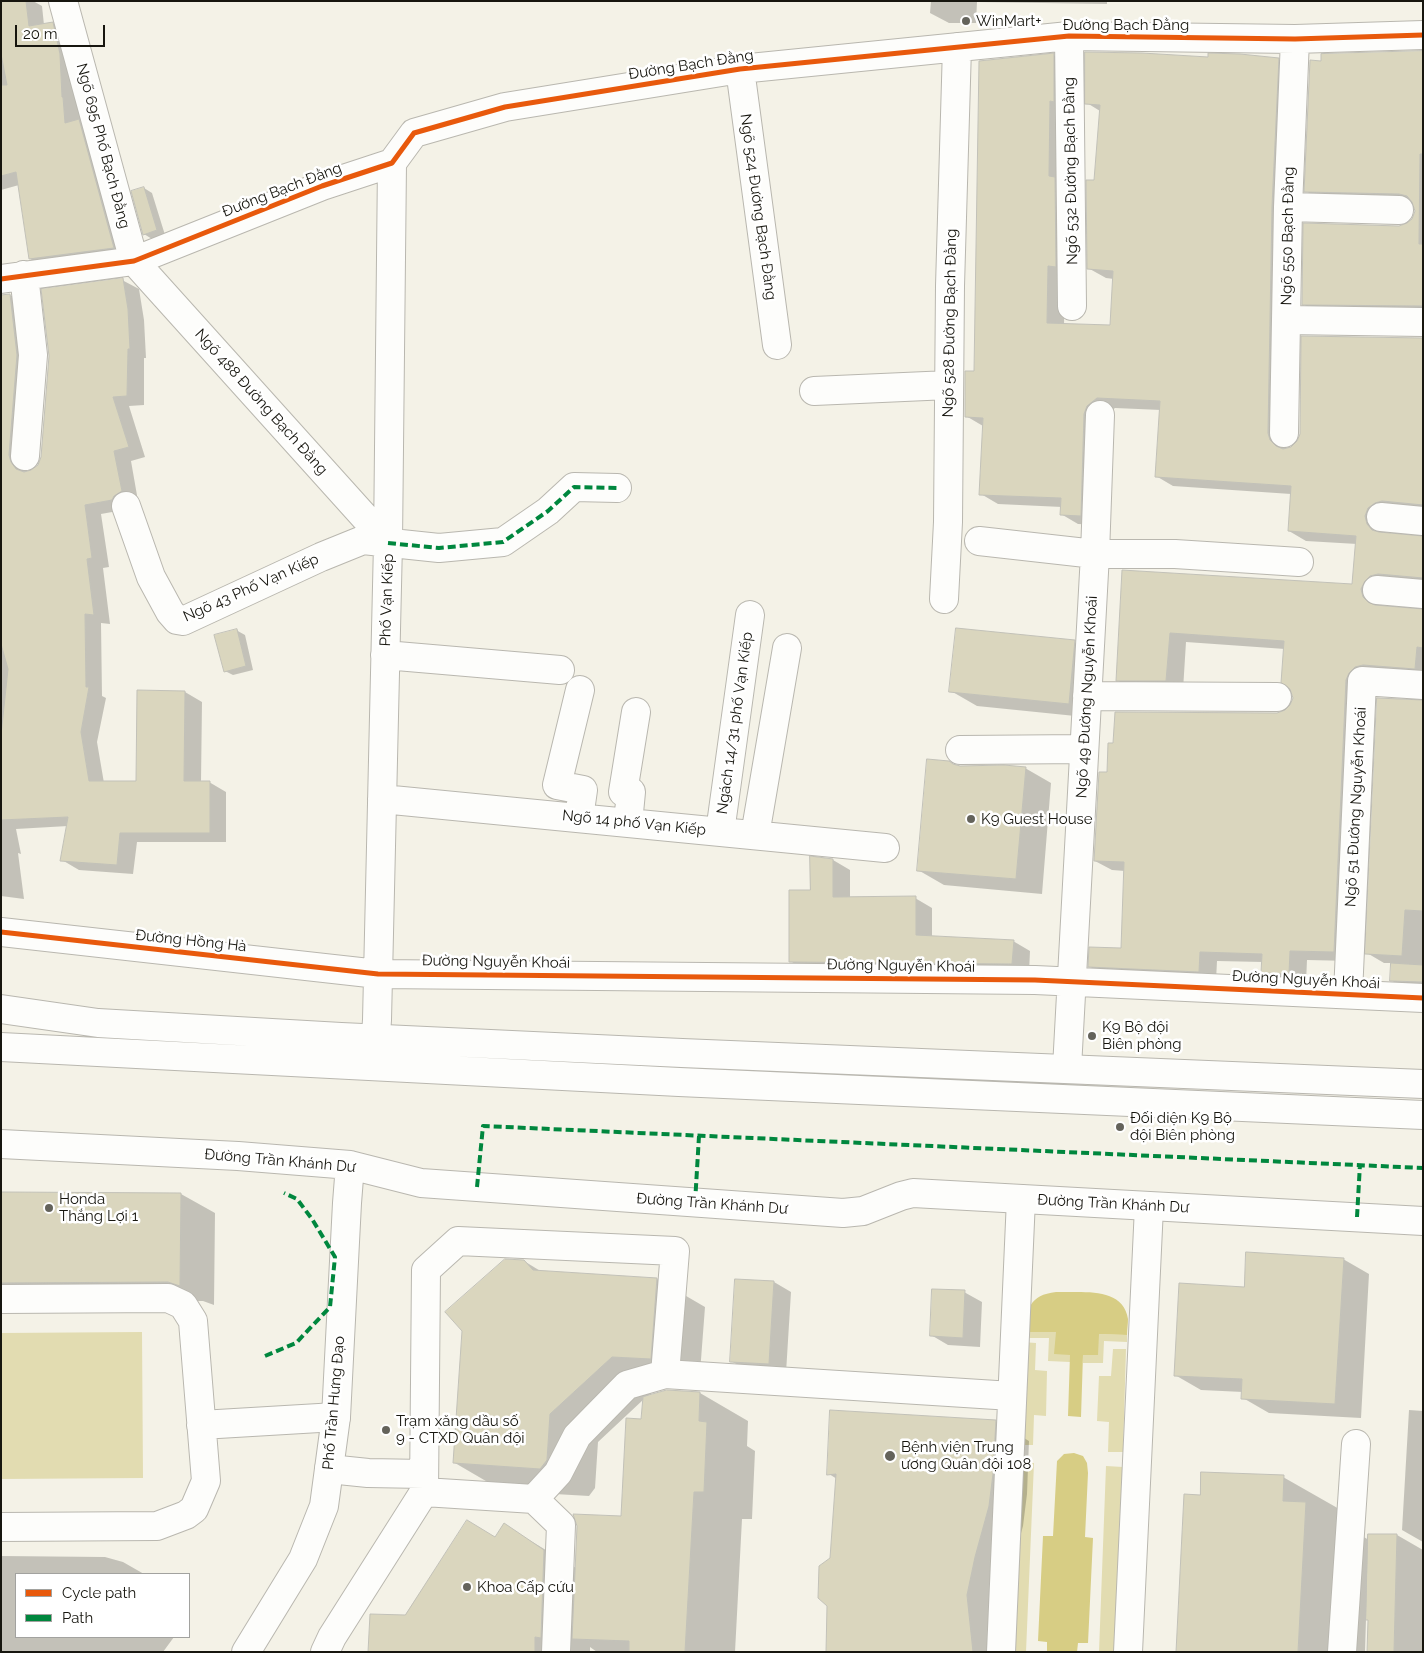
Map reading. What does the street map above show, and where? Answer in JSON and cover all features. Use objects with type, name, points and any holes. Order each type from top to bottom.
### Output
[{"type":"street","name":"Ngõ 695 Phố Bạch Đằng","points":[[63,1],[134,261]]},
{"type":"street","name":"Đường Bạch Đằng","points":[[13,277],[134,261],[322,186],[392,163],[414,133],[505,107],[740,69],[1069,36],[1295,39],[1423,35]]},
{"type":"street","name":"Ngõ 532 Đường Bạch Đằng","points":[[1069,36],[1072,306]]},
{"type":"street","name":"Ngõ 550 Bạch Đằng","points":[[1284,433],[1288,207],[1295,39]]},
{"type":"street","name":"Ngõ 528 Đường Bạch Đằng","points":[[944,599],[948,522],[950,286],[957,48]]},
{"type":"street","name":"Ngõ 524 Đường Bạch Đằng","points":[[740,69],[777,345]]},
{"type":"street","name":"Phố Vạn Kiếp","points":[[374,1066],[378,974],[388,543],[392,163]]},
{"type":"street","points":[[1288,207],[1399,210]]},
{"type":"street","name":"Ngõ 488 Đường Bạch Đằng","points":[[134,261],[388,543]]},
{"type":"street","points":[[13,277],[33,355],[25,456]]},
{"type":"street","points":[[1286,320],[1423,322]]},
{"type":"street","points":[[814,391],[949,385]]},
{"type":"street","name":"Ngõ 49 Đường Nguyễn Khoái","points":[[1066,1068],[1095,554],[1100,415]]},
{"type":"street","points":[[388,543],[440,548],[503,542],[548,511],[574,487],[617,488]]},
{"type":"street","name":"Ngõ 43 Phố Vạn Kiếp","points":[[126,506],[151,577],[170,612],[178,620],[184,620],[363,540],[388,543]]},
{"type":"street","points":[[1381,517],[1423,521]]},
{"type":"street","points":[[980,541],[1095,554],[1175,554],[1299,562]]},
{"type":"street","points":[[1378,590],[1423,594]]},
{"type":"street","name":"Ngách 14/31 phố Vạn Kiếp","points":[[720,832],[750,615]]},
{"type":"street","points":[[754,835],[787,648]]},
{"type":"street","points":[[385,655],[560,670]]},
{"type":"street","name":"Ngõ 51 Đường Nguyễn Khoái","points":[[1348,994],[1362,681],[1423,685]]},
{"type":"street","points":[[579,818],[583,790],[557,785],[580,690]]},
{"type":"street","points":[[1087,696],[1276,697]]},
{"type":"street","points":[[628,823],[631,792],[622,792],[636,712]]},
{"type":"street","points":[[960,750],[1084,749]]},
{"type":"street","name":"Ngõ 14 phố Vạn Kiếp","points":[[382,799],[885,848]]},
{"type":"street","name":"Đường Hồng Hà","points":[[1,932],[378,974]]},
{"type":"street","name":"Đường Nguyễn Khoái","points":[[378,974],[1072,981],[1423,998]]},
{"type":"street","points":[[1,1009],[98,1024],[682,1053],[1423,1084]]},
{"type":"street","points":[[1,1047],[679,1082],[1423,1115]]},
{"type":"street","name":"Đường Trần Khánh Dư","points":[[1,1144],[238,1156],[350,1165],[421,1183],[843,1213],[862,1211],[913,1193],[1423,1221]]},
{"type":"street","name":"Phố Trần Hưng Đạo","points":[[246,1652],[303,1559],[324,1506],[336,1417],[350,1165]]},
{"type":"street","points":[[1001,1652],[1021,1199]]},
{"type":"street","points":[[1128,1652],[1149,1207]]},
{"type":"street","points":[[325,1652],[332,1637],[424,1483],[426,1270],[458,1241],[675,1251],[665,1374]]},
{"type":"street","points":[[1,1299],[168,1298],[183,1305],[193,1321],[206,1481],[194,1509],[186,1515],[157,1526],[1,1527]]},
{"type":"street","points":[[534,1499],[558,1473],[578,1436],[627,1385],[665,1374],[1012,1396]]},
{"type":"street","points":[[201,1425],[336,1417]]},
{"type":"street","points":[[1342,1652],[1356,1444]]},
{"type":"street","points":[[329,1469],[368,1473],[534,1499],[561,1525],[556,1652]]},
{"type":"shaded area","points":[[1056,1292],[1088,1292],[1110,1296],[1124,1308],[1128,1319],[1127,1335],[1099,1334],[1098,1355],[1083,1355],[1081,1417],[1068,1416],[1070,1355],[1054,1354],[1056,1332],[1022,1332],[1028,1310],[1035,1300],[1040,1296]]},
{"type":"shaded area","points":[[142,1332],[143,1478],[1,1479],[1,1333]]},
{"type":"shaded area","points":[[1022,1332],[1056,1332],[1070,1354],[1070,1362],[1048,1361],[1049,1338],[1022,1338]]},
{"type":"shaded area","points":[[1099,1334],[1127,1335],[1127,1342],[1104,1341],[1103,1363],[1083,1363],[1083,1355]]},
{"type":"shaded area","points":[[1022,1342],[1036,1343],[1035,1370],[1047,1371],[1046,1416],[1034,1415],[1033,1445],[1018,1445]]},
{"type":"shaded area","points":[[1113,1349],[1126,1349],[1123,1452],[1108,1452],[1109,1422],[1097,1421],[1099,1376],[1111,1376]]},
{"type":"shaded area","points":[[1074,1453],[1083,1456],[1087,1463],[1085,1537],[1093,1538],[1088,1643],[1078,1643],[1077,1652],[1047,1652],[1047,1642],[1038,1641],[1043,1536],[1053,1536],[1057,1461],[1064,1454]]},
{"type":"shaded area","points":[[1017,1462],[1034,1463],[1026,1652],[1010,1652]]},
{"type":"shaded area","points":[[1106,1466],[1123,1467],[1115,1652],[1099,1652]]},
{"type":"building","points":[[1,1],[26,1],[29,26],[53,22],[60,54],[65,123],[79,119],[114,248],[29,259],[16,172],[1,176],[1,85],[7,85],[1,54]]},
{"type":"building","points":[[1423,51],[1423,154],[1420,154],[1419,244],[1423,244],[1423,306],[1302,305],[1303,223],[1399,226],[1412,219],[1415,211],[1412,202],[1407,196],[1399,194],[1304,192],[1310,60],[1321,61],[1321,54]]},
{"type":"building","points":[[1085,52],[1208,57],[1208,53],[1279,58],[1272,207],[1268,433],[1270,440],[1276,446],[1283,449],[1291,447],[1297,441],[1300,434],[1301,336],[1423,338],[1423,505],[1382,501],[1368,508],[1365,516],[1367,524],[1372,530],[1423,536],[1423,578],[1378,574],[1370,576],[1361,589],[1363,597],[1375,605],[1423,609],[1423,648],[1417,647],[1415,669],[1363,665],[1355,667],[1349,673],[1346,680],[1334,952],[1290,951],[1289,974],[1261,973],[1262,954],[1200,952],[1199,972],[1088,967],[1089,947],[1121,948],[1124,862],[1094,861],[1099,772],[1107,772],[1108,743],[1113,743],[1115,712],[1277,713],[1285,710],[1293,698],[1290,689],[1281,683],[1284,641],[1170,633],[1166,681],[1116,681],[1122,570],[1352,584],[1356,536],[1288,531],[1291,486],[1155,477],[1160,401],[1097,398],[1087,406],[1084,414],[1081,516],[1060,515],[1061,498],[979,495],[983,418],[965,417],[965,371],[974,371],[979,61],[1054,53],[1054,102],[1050,101],[1049,176],[1055,177],[1056,267],[1048,266],[1047,323],[1110,325],[1113,271],[1087,269],[1086,180],[1094,180],[1100,105],[1085,104]]},
{"type":"building","points":[[144,187],[157,230],[143,235],[131,191]]},
{"type":"building","points":[[123,278],[128,309],[130,349],[128,349],[127,396],[113,397],[129,447],[114,451],[122,491],[114,496],[112,500],[85,505],[92,558],[87,559],[94,615],[85,614],[86,687],[89,687],[81,732],[89,781],[136,781],[137,690],[185,691],[184,781],[210,781],[210,833],[120,833],[117,865],[60,861],[68,817],[1,820],[1,735],[8,669],[1,644],[1,295],[10,294],[17,355],[9,455],[16,469],[24,472],[38,465],[41,457],[49,356],[41,289]]},
{"type":"building","points":[[956,628],[1075,640],[1069,704],[949,692]]},
{"type":"building","points":[[237,629],[246,666],[224,672],[214,635]]},
{"type":"building","points":[[1377,698],[1423,700],[1423,911],[1405,910],[1402,956],[1365,954]]},
{"type":"building","name":"K9 Guest House","points":[[927,759],[949,761],[960,766],[1004,765],[1026,767],[1016,879],[917,871]]},
{"type":"building","points":[[810,856],[833,859],[833,897],[916,896],[916,935],[1014,940],[1012,964],[789,962],[789,890],[810,890]]},
{"type":"building","points":[[1391,963],[1423,965],[1423,982],[1390,981]]},
{"type":"building","points":[[1,1192],[181,1193],[180,1286],[168,1282],[1,1283]]},
{"type":"building","points":[[1246,1252],[1344,1258],[1335,1404],[1241,1399],[1242,1379],[1174,1376],[1179,1283],[1244,1287]]},
{"type":"building","points":[[505,1259],[524,1260],[533,1270],[657,1278],[651,1359],[612,1357],[550,1414],[547,1460],[540,1469],[453,1463],[462,1331],[445,1312]]},
{"type":"building","points":[[735,1279],[774,1281],[769,1364],[730,1362]]},
{"type":"building","points":[[932,1289],[965,1290],[963,1338],[930,1336]]},
{"type":"building","points":[[667,1390],[700,1392],[699,1421],[707,1422],[704,1492],[694,1492],[685,1652],[629,1652],[629,1641],[572,1639],[577,1526],[573,1514],[621,1516],[626,1418],[641,1419],[643,1397]]},
{"type":"building","points":[[830,1410],[996,1420],[989,1506],[967,1595],[973,1652],[826,1652],[827,1606],[818,1598],[819,1566],[830,1558],[836,1474],[827,1475]]},
{"type":"building","points":[[1201,1472],[1284,1475],[1283,1501],[1306,1502],[1298,1652],[1176,1652],[1184,1494],[1200,1495]]},
{"type":"building","points":[[467,1520],[495,1537],[504,1523],[544,1550],[541,1638],[535,1637],[535,1652],[368,1652],[370,1614],[405,1615]]},
{"type":"building","points":[[1368,1534],[1397,1534],[1394,1652],[1367,1652]]},
{"type":"marked path","points":[[388,543],[439,548],[503,542],[548,511],[574,487],[617,488]]},
{"type":"marked path","points":[[477,1187],[483,1126],[1423,1168]]},
{"type":"marked path","points":[[695,1203],[699,1136]]},
{"type":"marked path","points":[[1357,1217],[1360,1164]]},
{"type":"marked path","points":[[265,1356],[296,1343],[330,1307],[335,1257],[312,1219],[297,1199],[284,1193]]},
{"type":"cycle path","points":[[1,279],[134,261],[322,186],[392,163],[414,133],[505,107],[740,69],[1069,36],[1295,39],[1423,35]]},
{"type":"cycle path","points":[[1,932],[378,974],[1035,980],[1423,998]]},
{"type":"place","name":"WinMart+","points":[[966,21]]},
{"type":"place","name":"K9 Guest House","points":[[971,819]]},
{"type":"place","name":"K9 Bộ đội Biên phòng","points":[[1092,1036]]},
{"type":"place","name":"Đối diện K9 Bộ đội Biên phòng","points":[[1120,1127]]},
{"type":"place","name":"Honda Thắng Lợi 1","points":[[49,1208]]},
{"type":"place","name":"Trạm xăng dầu số 9 - CTXD Quân đội","points":[[386,1430]]},
{"type":"place","name":"Bệnh viện Trung ương Quân đội 108","points":[[890,1456]]},
{"type":"place","name":"Khoa Cấp cứu","points":[[467,1587]]}]
